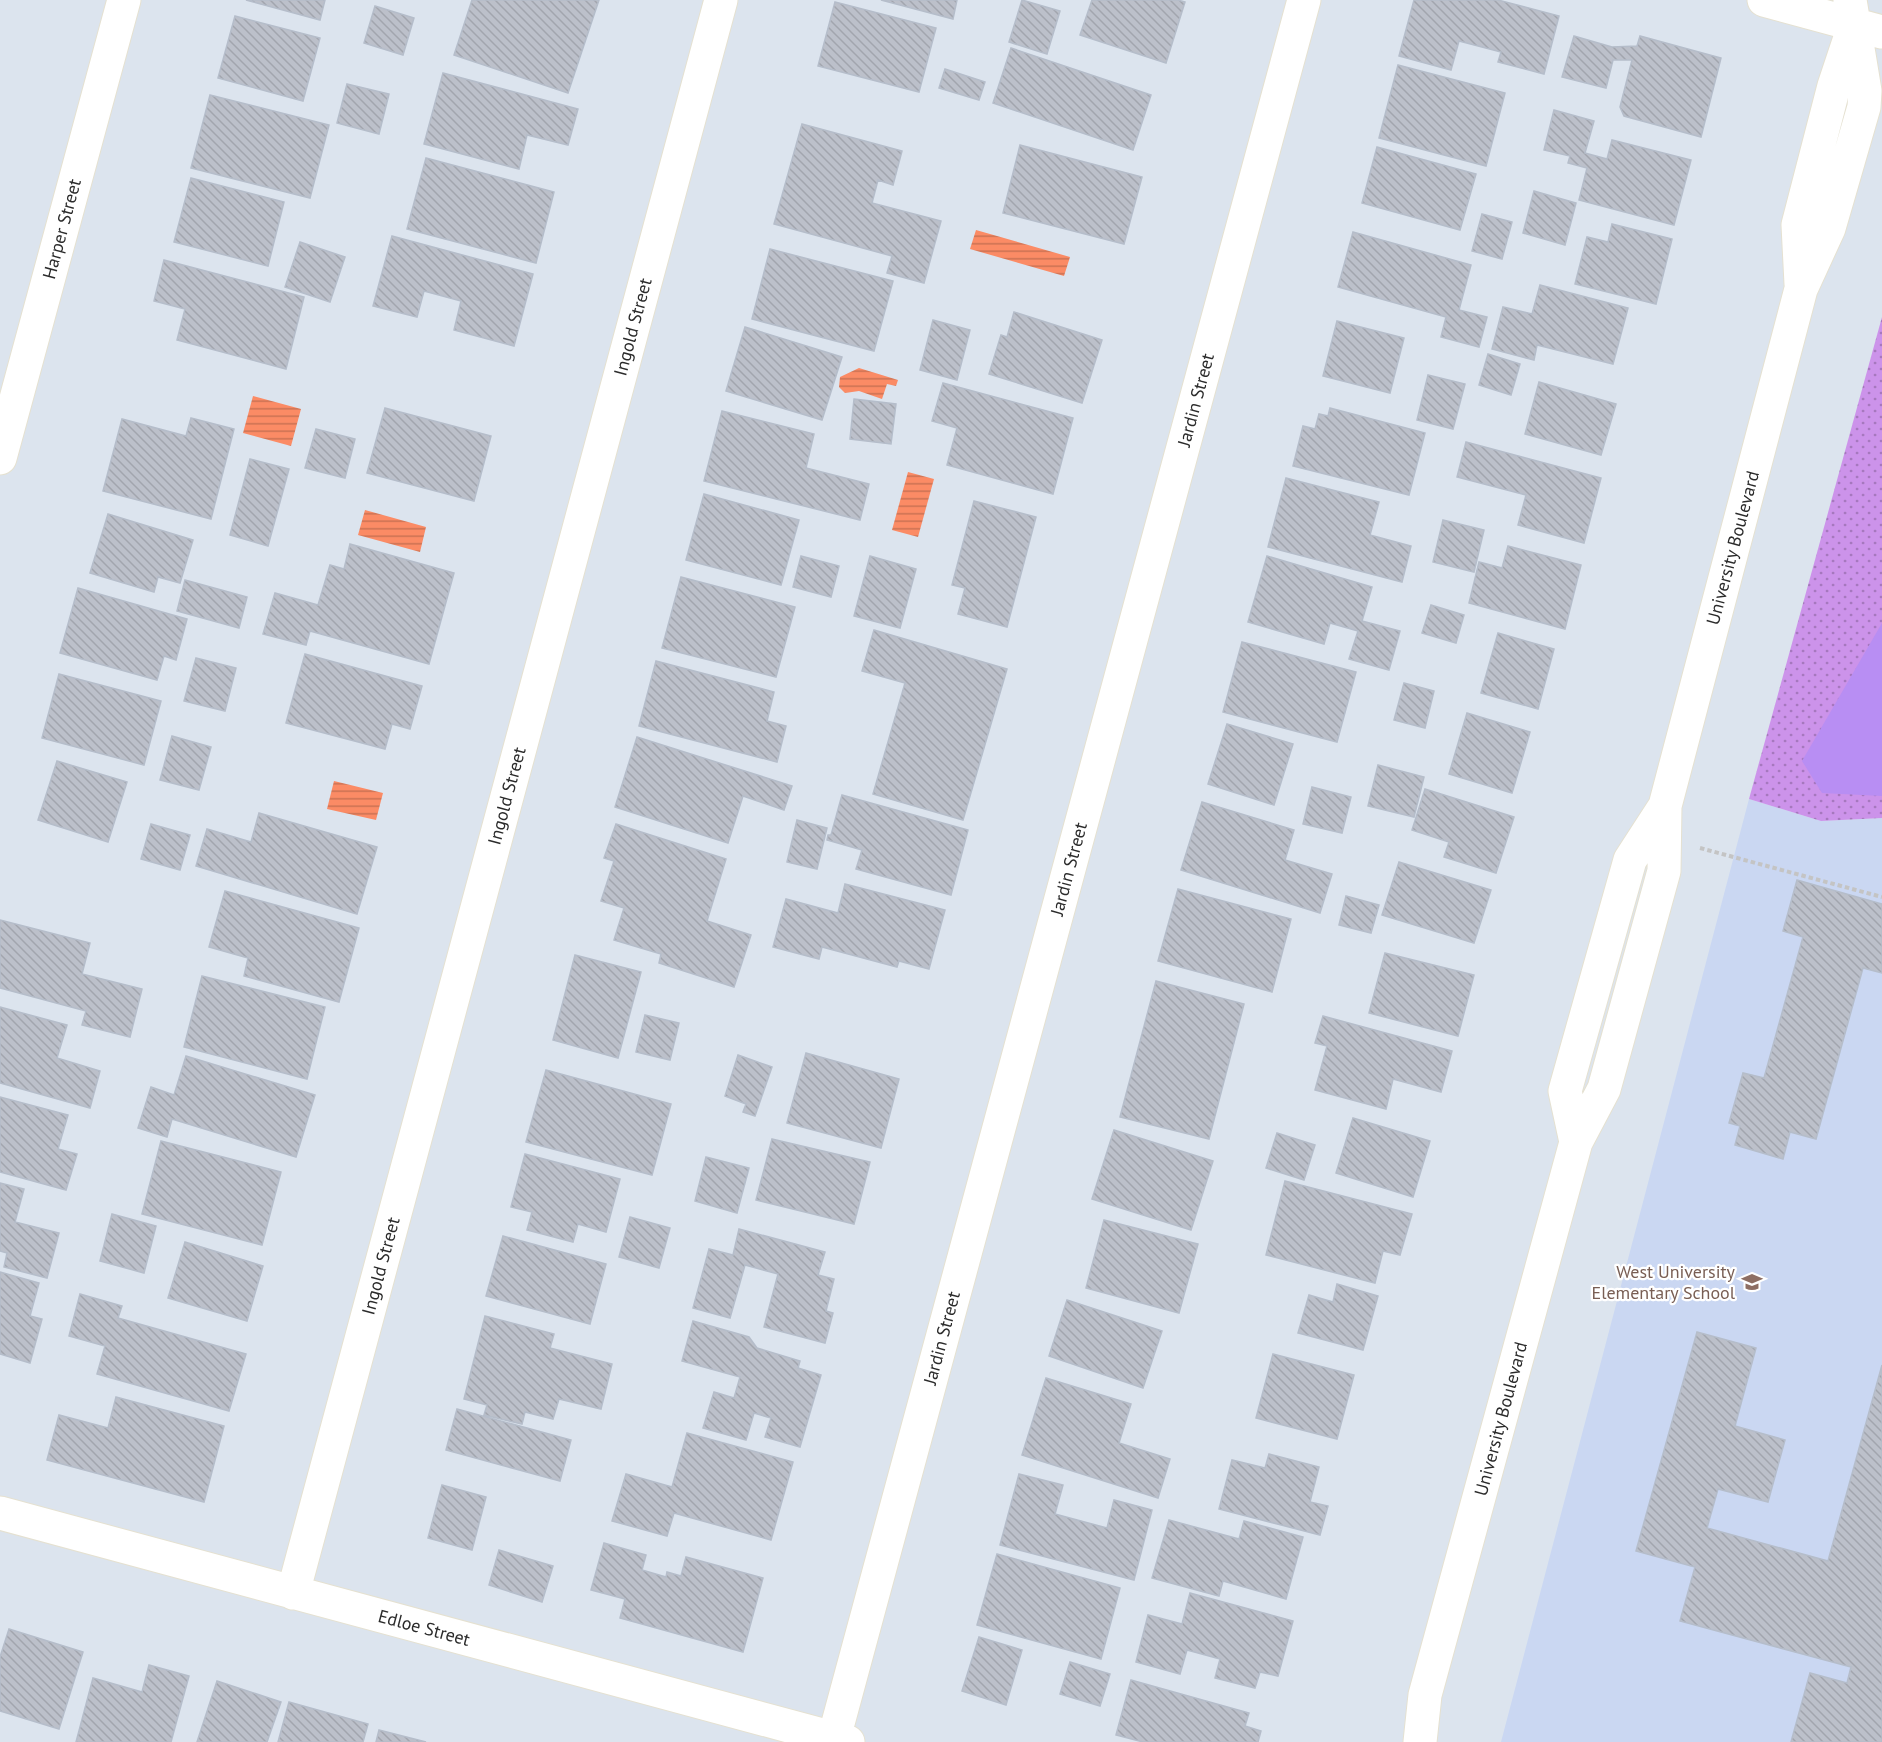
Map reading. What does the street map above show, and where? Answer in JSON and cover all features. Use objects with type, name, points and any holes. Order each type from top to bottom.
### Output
[{"type":"street","name":"Harper Street","points":[[0,458],[124,0]]},
{"type":"street","name":"Ingold Street","points":[[293,1593],[721,0]]},
{"type":"street","name":"Jardin Street","points":[[841,1740],[1304,0]]},
{"type":"street","points":[[1764,0],[1862,19]]},
{"type":"street","name":"University Boulevard","points":[[1420,1742],[1425,1695],[1576,1142],[1604,1089],[1664,871],[1665,806],[1801,289],[1829,228],[1864,107],[1862,19]]},
{"type":"street","name":"Edloe Street","points":[[0,1513],[841,1740]]},
{"type":"street","name":"University Boulevard","points":[[1402,1742],[1425,1695]]},
{"type":"path","points":[[1729,856],[1882,897]]},
{"type":"shaded area","points":[[976,230],[1070,257],[1064,276],[970,249]]},
{"type":"shaded area","points":[[1882,317],[1882,818],[1821,821],[1749,799]]},
{"type":"shaded area","points":[[859,368],[898,380],[896,386],[887,384],[882,399],[859,391],[845,393],[839,387],[840,377]]},
{"type":"shaded area","points":[[253,396],[301,409],[291,446],[243,433]]},
{"type":"shaded area","points":[[908,472],[934,479],[918,537],[892,530]]},
{"type":"shaded area","points":[[365,510],[426,527],[420,552],[358,535]]},
{"type":"shaded area","points":[[1882,623],[1882,796],[1822,793],[1802,761]]},
{"type":"shaded area","points":[[334,781],[383,793],[376,820],[327,809]]},
{"type":"shaded area","name":"West University Elementary School","points":[[1749,799],[1821,821],[1882,818],[1882,1742],[1501,1742]]},
{"type":"building","points":[[246,0],[325,0],[320,20]]},
{"type":"building","points":[[472,0],[599,0],[568,93],[454,55]]},
{"type":"building","points":[[881,0],[957,0],[953,19]]},
{"type":"building","points":[[1022,0],[1060,11],[1047,54],[1009,42]]},
{"type":"building","points":[[1092,0],[1178,0],[1185,2],[1166,63],[1080,35]]},
{"type":"building","points":[[1414,0],[1498,0],[1559,16],[1544,74],[1498,62],[1501,52],[1459,41],[1451,70],[1399,56]]},
{"type":"building","points":[[835,2],[936,28],[919,92],[818,66]]},
{"type":"building","points":[[375,6],[414,18],[403,55],[364,43]]},
{"type":"building","points":[[235,16],[320,38],[303,101],[218,78]]},
{"type":"building","points":[[1574,36],[1612,47],[1637,46],[1640,36],[1721,58],[1701,137],[1624,116],[1620,107],[1632,60],[1613,60],[1606,88],[1562,77]]},
{"type":"building","points":[[1011,48],[1151,95],[1133,150],[993,103]]},
{"type":"building","points":[[1398,65],[1505,93],[1486,166],[1379,138]]},
{"type":"building","points":[[945,69],[985,82],[979,100],[939,88]]},
{"type":"building","points":[[443,73],[578,109],[568,145],[527,135],[519,169],[424,144]]},
{"type":"building","points":[[347,84],[389,94],[379,134],[337,123]]},
{"type":"building","points":[[210,95],[329,125],[310,198],[191,168]]},
{"type":"building","points":[[1554,110],[1594,121],[1585,153],[1607,159],[1612,140],[1691,160],[1674,225],[1579,200],[1587,168],[1568,163],[1570,156],[1544,150]]},
{"type":"building","points":[[802,124],[902,151],[893,185],[878,180],[872,203],[941,221],[924,283],[887,273],[892,256],[774,224]]},
{"type":"building","points":[[1020,145],[1142,177],[1124,244],[1003,213]]},
{"type":"building","points":[[1377,147],[1476,174],[1460,230],[1362,203]]},
{"type":"building","points":[[426,158],[554,192],[536,263],[407,229]]},
{"type":"building","points":[[191,178],[284,202],[268,266],[174,242]]},
{"type":"building","points":[[1534,191],[1576,203],[1565,245],[1523,233]]},
{"type":"building","points":[[1482,214],[1512,222],[1502,259],[1472,251]]},
{"type":"building","points":[[1612,224],[1672,239],[1656,304],[1575,284],[1587,237],[1608,242]]},
{"type":"building","points":[[1353,232],[1471,265],[1459,310],[1487,317],[1479,347],[1441,337],[1446,317],[1338,287]]},
{"type":"building","points":[[392,236],[533,274],[514,346],[454,330],[461,301],[424,291],[417,317],[373,306]]},
{"type":"building","points":[[300,242],[345,257],[330,302],[285,287]]},
{"type":"building","points":[[770,249],[893,281],[874,351],[752,319]]},
{"type":"building","points":[[164,260],[304,297],[286,369],[177,340],[185,309],[154,301]]},
{"type":"building","points":[[1540,285],[1628,308],[1613,364],[1537,345],[1534,360],[1492,349],[1503,307],[1532,314]]},
{"type":"building","points":[[1014,312],[1102,340],[1082,403],[989,374],[1001,335],[1007,337]]},
{"type":"building","points":[[933,320],[970,330],[957,380],[920,370]]},
{"type":"building","points":[[1337,321],[1404,338],[1390,393],[1323,376]]},
{"type":"building","points":[[745,327],[842,357],[822,420],[726,391]]},
{"type":"building","points":[[1488,354],[1520,364],[1511,395],[1479,385]]},
{"type":"building","points":[[1428,375],[1465,384],[1453,429],[1417,420]]},
{"type":"building","points":[[1539,382],[1616,404],[1601,455],[1525,434]]},
{"type":"building","points":[[943,383],[1073,418],[1053,494],[947,465],[957,428],[932,421]]},
{"type":"building","points":[[854,399],[896,404],[891,444],[850,439]]},
{"type":"building","points":[[385,408],[491,436],[474,501],[367,473]]},
{"type":"building","points":[[1330,408],[1425,433],[1409,495],[1293,466],[1303,426],[1315,429],[1319,414],[1328,416]]},
{"type":"building","points":[[722,411],[814,434],[806,468],[869,484],[860,520],[704,481]]},
{"type":"building","points":[[191,418],[234,429],[211,519],[103,491],[122,419],[186,436]]},
{"type":"building","points":[[316,429],[355,439],[345,478],[305,468]]},
{"type":"building","points":[[1466,442],[1601,478],[1584,543],[1518,525],[1526,495],[1457,477]]},
{"type":"building","points":[[250,459],[289,469],[268,546],[230,535]]},
{"type":"building","points":[[1286,478],[1379,502],[1370,535],[1411,546],[1402,582],[1268,547]]},
{"type":"building","points":[[704,494],[799,520],[781,585],[686,560]]},
{"type":"building","points":[[974,501],[1036,517],[1007,627],[958,614],[965,588],[952,585]]},
{"type":"building","points":[[108,514],[193,540],[180,583],[158,577],[154,592],[90,573]]},
{"type":"building","points":[[1443,520],[1484,530],[1474,572],[1433,562]]},
{"type":"building","points":[[350,544],[454,573],[429,664],[310,631],[306,645],[263,634],[275,593],[318,605],[330,565],[344,569]]},
{"type":"building","points":[[1508,546],[1581,565],[1565,629],[1469,603],[1479,562],[1502,568]]},
{"type":"building","points":[[801,556],[839,566],[831,597],[793,587]]},
{"type":"building","points":[[870,556],[916,569],[900,628],[854,616]]},
{"type":"building","points":[[1267,556],[1372,587],[1362,621],[1400,631],[1389,670],[1349,659],[1358,631],[1330,623],[1324,644],[1248,622]]},
{"type":"building","points":[[681,577],[795,607],[776,677],[662,648]]},
{"type":"building","points":[[185,580],[247,597],[239,628],[177,611]]},
{"type":"building","points":[[78,588],[187,619],[176,660],[164,656],[157,680],[60,653]]},
{"type":"building","points":[[1431,605],[1464,615],[1456,643],[1422,633]]},
{"type":"building","points":[[874,630],[1007,669],[963,820],[873,794],[905,683],[862,671]]},
{"type":"building","points":[[1498,633],[1554,649],[1538,709],[1481,693]]},
{"type":"building","points":[[1242,642],[1356,672],[1337,742],[1223,712]]},
{"type":"building","points":[[305,654],[422,686],[410,729],[392,724],[385,749],[286,723]]},
{"type":"building","points":[[196,658],[236,668],[225,711],[184,701]]},
{"type":"building","points":[[656,661],[774,692],[767,721],[786,726],[777,762],[639,726]]},
{"type":"building","points":[[59,674],[161,701],[144,765],[42,738]]},
{"type":"building","points":[[1404,683],[1434,691],[1425,728],[1394,720]]},
{"type":"building","points":[[1467,713],[1530,732],[1512,793],[1449,774]]},
{"type":"building","points":[[1227,724],[1293,744],[1274,805],[1208,784]]},
{"type":"building","points":[[172,736],[211,747],[199,790],[160,780]]},
{"type":"building","points":[[637,737],[792,786],[784,810],[743,796],[728,843],[615,807]]},
{"type":"building","points":[[57,761],[127,782],[108,842],[38,820]]},
{"type":"building","points":[[1378,765],[1424,777],[1414,817],[1368,806]]},
{"type":"building","points":[[1312,787],[1351,797],[1342,833],[1303,824]]},
{"type":"building","points":[[1425,789],[1514,817],[1496,873],[1444,857],[1449,842],[1412,830]]},
{"type":"building","points":[[842,795],[968,830],[951,895],[856,869],[862,850],[827,840],[828,835],[831,835]]},
{"type":"building","points":[[1202,802],[1294,830],[1285,860],[1332,874],[1320,913],[1181,870]]},
{"type":"building","points":[[259,813],[377,847],[357,914],[196,866],[207,829],[251,842]]},
{"type":"building","points":[[797,820],[827,828],[817,869],[787,862]]},
{"type":"building","points":[[151,824],[190,835],[180,870],[141,859]]},
{"type":"building","points":[[616,824],[726,859],[707,921],[751,935],[734,987],[659,963],[661,954],[614,940],[624,908],[601,901],[614,861],[604,858]]},
{"type":"building","points":[[1399,862],[1491,890],[1474,943],[1382,915]]},
{"type":"building","points":[[1797,880],[1882,904],[1882,973],[1863,968],[1816,1139],[1790,1132],[1783,1159],[1735,1145],[1740,1126],[1729,1123],[1743,1073],[1764,1078],[1803,937],[1783,931]]},
{"type":"building","points":[[845,884],[945,910],[929,969],[899,961],[897,967],[822,947],[819,959],[773,947],[786,899],[838,913]]},
{"type":"building","points":[[1178,889],[1291,919],[1272,992],[1158,961]]},
{"type":"building","points":[[225,891],[359,928],[339,1002],[244,976],[248,958],[209,947]]},
{"type":"building","points":[[1346,896],[1379,905],[1371,933],[1339,925]]},
{"type":"building","points":[[0,920],[90,943],[82,974],[142,989],[130,1037],[82,1025],[86,1011],[0,988]]},
{"type":"building","points":[[1385,953],[1474,975],[1458,1036],[1369,1013]]},
{"type":"building","points":[[575,955],[641,972],[618,1058],[553,1040]]},
{"type":"building","points":[[202,976],[325,1007],[307,1079],[184,1047]]},
{"type":"building","points":[[1156,981],[1244,1004],[1209,1139],[1120,1117]]},
{"type":"building","points":[[0,1007],[67,1025],[57,1058],[100,1071],[90,1108],[0,1083]]},
{"type":"building","points":[[645,1015],[679,1023],[670,1060],[636,1052]]},
{"type":"building","points":[[1323,1016],[1452,1051],[1441,1092],[1393,1079],[1386,1109],[1315,1090],[1327,1046],[1315,1043]]},
{"type":"building","points":[[806,1053],[899,1079],[881,1148],[787,1123]]},
{"type":"building","points":[[738,1055],[772,1067],[755,1116],[743,1112],[746,1104],[725,1096]]},
{"type":"building","points":[[186,1056],[315,1095],[296,1157],[172,1119],[167,1137],[138,1128],[151,1087],[174,1095]]},
{"type":"building","points":[[546,1070],[671,1104],[652,1175],[526,1142]]},
{"type":"building","points":[[0,1097],[68,1115],[58,1149],[77,1154],[66,1190],[0,1172]]},
{"type":"building","points":[[1353,1118],[1430,1141],[1413,1197],[1336,1173]]},
{"type":"building","points":[[1114,1130],[1213,1161],[1191,1230],[1092,1199]]},
{"type":"building","points":[[1277,1133],[1315,1145],[1304,1180],[1266,1168]]},
{"type":"building","points":[[772,1139],[870,1162],[854,1224],[756,1200]]},
{"type":"building","points":[[161,1141],[281,1172],[262,1245],[142,1214]]},
{"type":"building","points":[[525,1154],[620,1179],[606,1232],[578,1224],[573,1242],[527,1230],[532,1212],[511,1207]]},
{"type":"building","points":[[706,1157],[749,1168],[737,1213],[695,1201]]},
{"type":"building","points":[[1285,1181],[1412,1214],[1400,1255],[1383,1251],[1375,1283],[1266,1255]]},
{"type":"building","points":[[0,1183],[24,1189],[15,1222],[59,1233],[47,1278],[4,1267],[7,1253],[0,1251]]},
{"type":"building","points":[[112,1214],[156,1226],[144,1273],[100,1261]]},
{"type":"building","points":[[630,1217],[670,1228],[659,1268],[619,1257]]},
{"type":"building","points":[[1104,1220],[1198,1244],[1179,1313],[1086,1288]]},
{"type":"building","points":[[739,1229],[825,1252],[818,1275],[834,1279],[826,1311],[833,1313],[825,1343],[764,1327],[778,1274],[745,1265],[730,1318],[693,1308],[709,1249],[733,1255]]},
{"type":"building","points":[[503,1236],[606,1264],[590,1324],[486,1296]]},
{"type":"building","points":[[185,1242],[263,1266],[247,1321],[168,1298]]},
{"type":"building","points":[[0,1272],[39,1283],[30,1316],[42,1319],[30,1363],[0,1354]]},
{"type":"building","points":[[1337,1284],[1378,1296],[1363,1350],[1298,1333],[1309,1295],[1333,1302]]},
{"type":"building","points":[[80,1294],[122,1306],[118,1318],[246,1354],[229,1411],[97,1374],[105,1346],[69,1336]]},
{"type":"building","points":[[1067,1300],[1162,1331],[1143,1388],[1049,1356]]},
{"type":"building","points":[[485,1316],[554,1334],[550,1348],[612,1364],[601,1409],[559,1399],[553,1419],[525,1412],[522,1424],[484,1415],[487,1405],[464,1399]]},
{"type":"building","points":[[693,1321],[749,1337],[757,1348],[800,1361],[798,1368],[821,1375],[800,1447],[765,1437],[771,1418],[754,1413],[746,1440],[703,1428],[714,1392],[734,1398],[740,1377],[682,1361]]},
{"type":"building","points":[[1697,1332],[1756,1348],[1735,1426],[1785,1440],[1768,1502],[1718,1489],[1707,1528],[1828,1561],[1882,1365],[1882,1742],[1791,1742],[1810,1673],[1847,1683],[1851,1667],[1680,1621],[1695,1567],[1636,1551]]},
{"type":"building","points":[[1273,1354],[1354,1375],[1337,1439],[1256,1418]]},
{"type":"building","points":[[1046,1378],[1131,1404],[1119,1443],[1170,1459],[1158,1498],[1022,1455]]},
{"type":"building","points":[[116,1397],[224,1426],[204,1502],[47,1460],[59,1415],[108,1428]]},
{"type":"building","points":[[457,1409],[571,1440],[560,1481],[446,1450]]},
{"type":"building","points":[[687,1433],[793,1462],[771,1540],[674,1513],[667,1536],[612,1521],[626,1474],[672,1487]]},
{"type":"building","points":[[1269,1454],[1319,1467],[1310,1502],[1328,1506],[1320,1535],[1219,1509],[1232,1460],[1265,1468]]},
{"type":"building","points":[[1019,1474],[1063,1485],[1055,1514],[1107,1528],[1114,1500],[1152,1510],[1134,1580],[1000,1545]]},
{"type":"building","points":[[442,1485],[486,1497],[472,1550],[428,1538]]},
{"type":"building","points":[[1169,1520],[1239,1539],[1244,1521],[1303,1537],[1286,1599],[1223,1581],[1219,1596],[1152,1578]]},
{"type":"building","points":[[604,1543],[646,1555],[642,1570],[666,1577],[667,1572],[681,1576],[686,1557],[763,1578],[743,1652],[620,1618],[625,1599],[591,1590]]},
{"type":"building","points":[[499,1550],[553,1566],[542,1602],[489,1585]]},
{"type":"building","points":[[997,1554],[1120,1588],[1101,1659],[977,1625]]},
{"type":"building","points":[[1190,1593],[1293,1621],[1278,1676],[1260,1672],[1255,1688],[1215,1678],[1220,1659],[1187,1650],[1180,1674],[1136,1662],[1148,1615],[1182,1624]]},
{"type":"building","points":[[9,1629],[83,1652],[59,1729],[0,1711],[0,1657]]},
{"type":"building","points":[[979,1637],[1022,1650],[1006,1705],[962,1691]]},
{"type":"building","points":[[1070,1662],[1110,1674],[1100,1706],[1060,1694]]},
{"type":"building","points":[[149,1665],[189,1676],[171,1742],[76,1742],[93,1678],[142,1692]]},
{"type":"building","points":[[1131,1680],[1249,1713],[1245,1726],[1261,1731],[1258,1742],[1143,1742],[1116,1735]]},
{"type":"building","points":[[217,1681],[281,1702],[267,1742],[197,1742]]},
{"type":"building","points":[[289,1702],[368,1724],[363,1742],[278,1742]]},
{"type":"building","points":[[379,1730],[426,1742],[376,1742]]},
{"type":"place","name":"West University Elementary School","points":[[1752,1282]]}]
